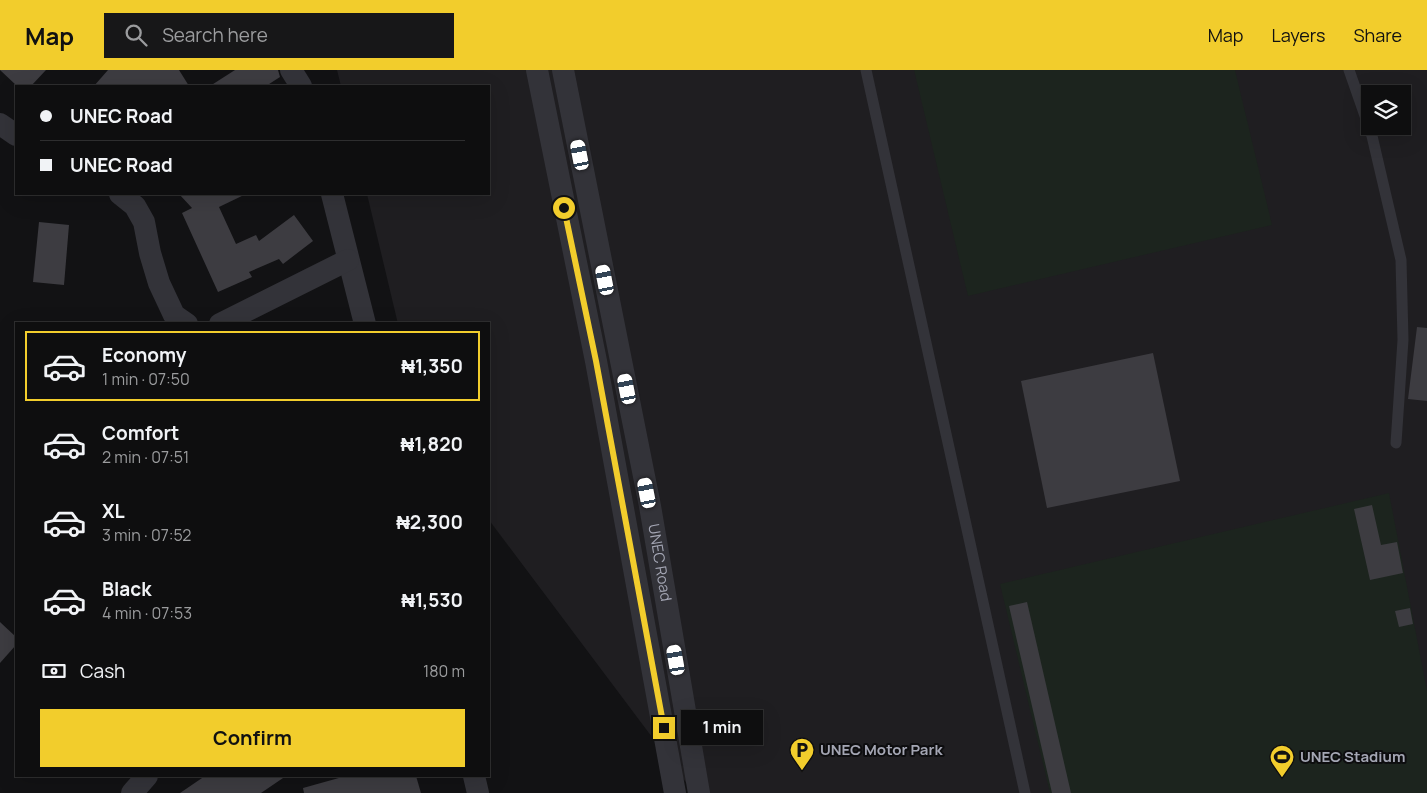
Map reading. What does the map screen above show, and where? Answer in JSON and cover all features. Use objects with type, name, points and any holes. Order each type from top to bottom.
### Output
[{"type":"street","points":[[291,70],[300,85]]},
{"type":"street","name":"UNEC Road","points":[[537,70],[596,361],[675,793]]},
{"type":"street","name":"UNEC Road","points":[[563,70],[650,506],[699,793]]},
{"type":"street","points":[[0,124],[15,134]]},
{"type":"street","points":[[121,195],[135,206],[144,222],[150,253],[159,283],[174,315],[184,322]]},
{"type":"street","points":[[332,195],[364,322]]},
{"type":"street","points":[[224,322],[348,260]]},
{"type":"street","points":[[623,508],[650,506]]},
{"type":"street","points":[[132,793],[146,777]]},
{"type":"street","points":[[474,777],[478,793]]},
{"type":"lane","points":[[866,70],[1025,793]]},
{"type":"lane","points":[[1349,70],[1372,136],[1401,260],[1404,340],[1396,444]]},
{"type":"shaded area","points":[[337,70],[1427,70],[1427,793],[694,793],[490,521],[490,322],[398,322],[367,195],[490,195],[490,85],[341,85]]},
{"type":"shaded area","points":[[914,70],[1235,70],[1272,225],[968,296]]},
{"type":"shaded area","points":[[1389,493],[1427,691],[1427,793],[1050,793],[1000,584]]},
{"type":"building","points":[[0,70],[46,70],[32,85],[16,85]]},
{"type":"building","points":[[108,70],[179,70],[188,85],[95,85]]},
{"type":"building","points":[[235,70],[278,70],[280,77],[268,85],[212,85]]},
{"type":"building","points":[[180,195],[244,195],[219,207],[236,244],[256,235],[259,241],[294,215],[313,241],[283,264],[279,259],[249,272],[252,277],[218,292],[182,213],[192,208]]},
{"type":"building","points":[[39,222],[69,225],[64,285],[33,282]]},
{"type":"building","points":[[1417,327],[1427,328],[1427,401],[1408,399]]},
{"type":"building","points":[[1153,353],[1180,481],[1047,508],[1021,381]]},
{"type":"building","points":[[1372,505],[1381,545],[1397,542],[1403,573],[1370,580],[1354,509]]},
{"type":"building","points":[[1027,602],[1071,793],[1052,793],[1009,606]]},
{"type":"building","points":[[1410,608],[1413,624],[1399,627],[1395,611]]},
{"type":"building","points":[[0,622],[15,636],[15,646],[0,663]]},
{"type":"building","points":[[204,777],[285,777],[261,793],[180,793]]},
{"type":"building","points":[[342,777],[416,777],[421,793],[304,793],[303,788]]},
{"type":"place","name":"UNEC Motor Park","points":[[802,771]]},
{"type":"place","name":"UNEC Stadium","points":[[1282,778]]},
{"type":"route","points":[[564,208],[596,361],[664,728]]}]
